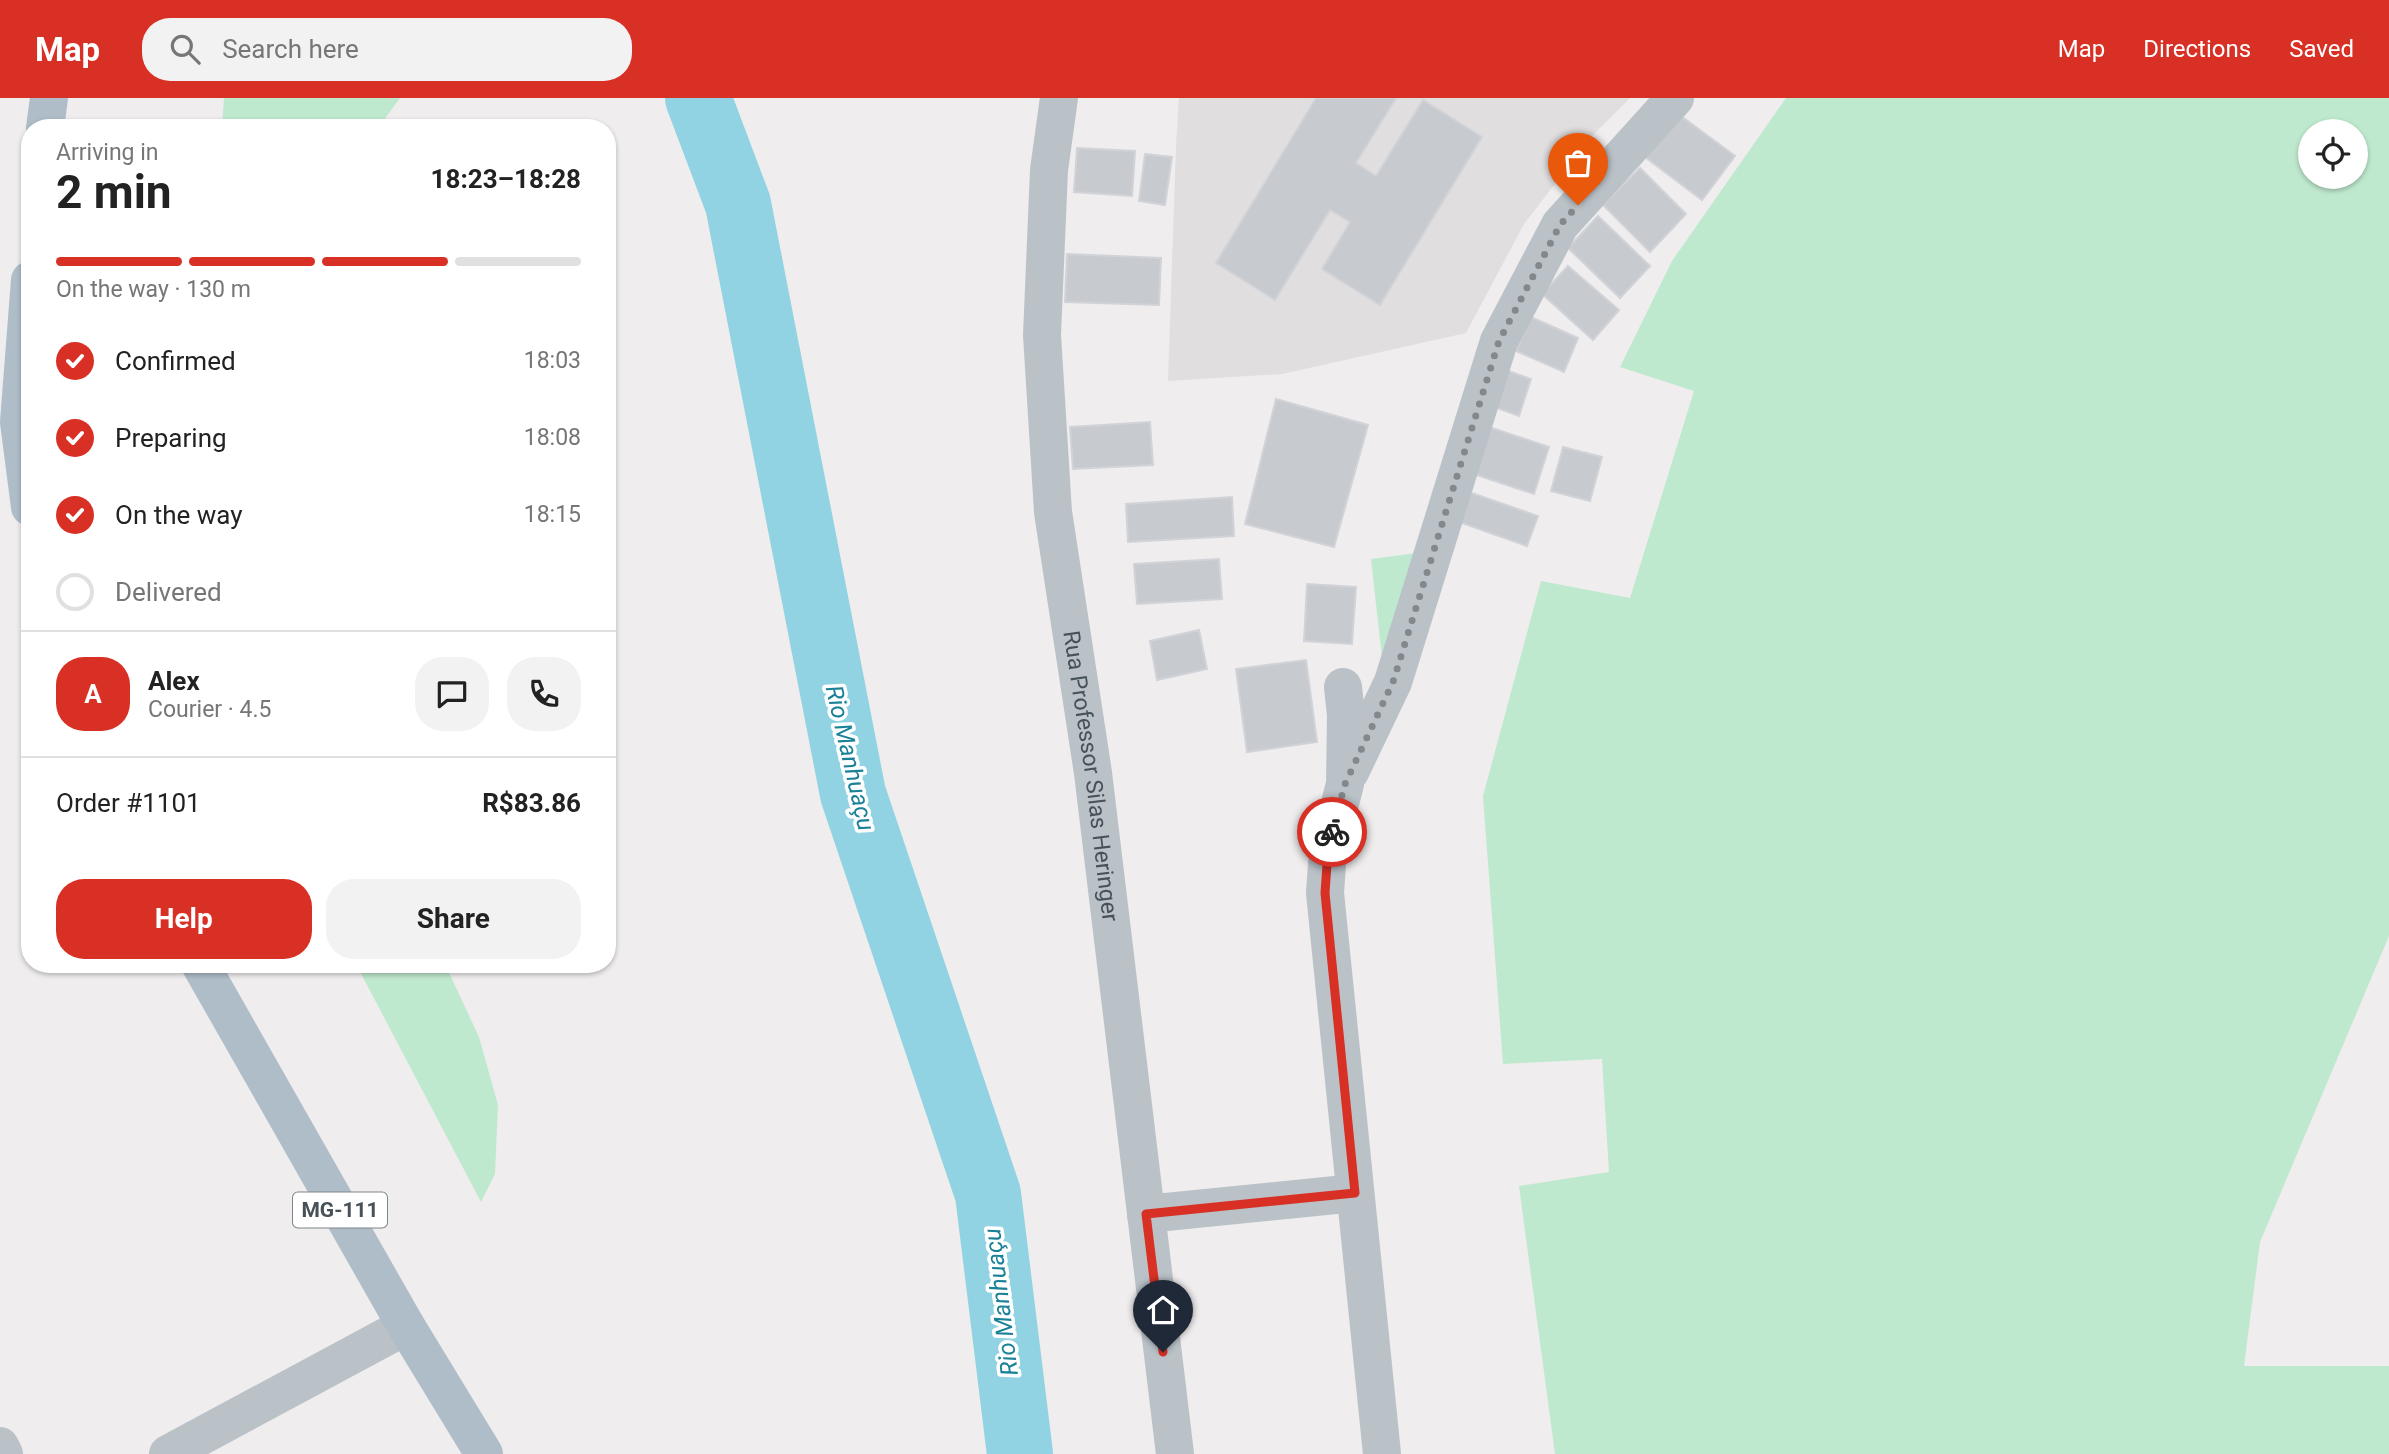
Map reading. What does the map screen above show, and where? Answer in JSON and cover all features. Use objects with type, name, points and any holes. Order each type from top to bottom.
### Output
[{"type":"main road","points":[[46,119],[49,98]]},
{"type":"main road","points":[[21,396],[21,438]]},
{"type":"main road","name":"MG-111","points":[[205,973],[406,1326],[484,1454]]},
{"type":"street","name":"Rua Professor Silas Heringer","points":[[1059,98],[1049,170],[1042,335],[1053,512],[1093,773],[1175,1454]]},
{"type":"street","points":[[1382,1454],[1325,893],[1328,850],[1345,784],[1393,682],[1499,341],[1560,225],[1675,98]]},
{"type":"street","points":[[1343,687],[1346,715],[1345,784]]},
{"type":"street","points":[[1146,1214],[1355,1193]]},
{"type":"street","points":[[168,1454],[406,1326]]},
{"type":"street","points":[[0,1446],[4,1454]]},
{"type":"shaded area","points":[[1179,98],[1630,98],[1591,137],[1524,224],[1466,333],[1282,374],[1168,381]]},
{"type":"green space","points":[[224,98],[400,98],[386,119],[223,119]]},
{"type":"green space","points":[[1786,98],[2389,98],[2389,936],[2260,1242],[2244,1366],[2389,1366],[2389,1454],[1555,1454],[1519,1186],[1609,1172],[1602,1059],[1503,1064],[1483,796],[1541,581],[1630,598],[1694,391],[1620,367],[1672,261]]},
{"type":"green space","points":[[1447,549],[1384,676],[1371,559]]},
{"type":"green space","points":[[361,973],[449,973],[479,1037],[498,1105],[495,1174],[481,1202]]},
{"type":"building","points":[[1316,98],[1396,98],[1356,163],[1376,176],[1423,100],[1482,137],[1380,305],[1322,269],[1350,222],[1330,210],[1275,300],[1216,263]]},
{"type":"building","points":[[1677,113],[1735,156],[1702,200],[1645,157]]},
{"type":"building","points":[[1077,148],[1135,151],[1132,196],[1074,192]]},
{"type":"building","points":[[1145,154],[1172,157],[1165,205],[1139,201]]},
{"type":"building","points":[[1640,168],[1686,214],[1650,252],[1603,205]]},
{"type":"building","points":[[1598,216],[1650,266],[1620,298],[1568,248]]},
{"type":"building","points":[[1067,254],[1161,258],[1159,305],[1065,302]]},
{"type":"building","points":[[1568,266],[1619,310],[1593,340],[1542,294]]},
{"type":"building","points":[[1531,317],[1578,338],[1564,372],[1516,351]]},
{"type":"building","points":[[1506,370],[1531,379],[1519,416],[1494,407]]},
{"type":"building","points":[[1276,399],[1368,425],[1334,547],[1245,524]]},
{"type":"building","points":[[1150,422],[1153,465],[1073,469],[1070,427]]},
{"type":"building","points":[[1486,426],[1549,447],[1534,494],[1471,473]]},
{"type":"building","points":[[1563,447],[1602,457],[1590,501],[1551,491]]},
{"type":"building","points":[[1466,491],[1538,516],[1527,546],[1456,521]]},
{"type":"building","points":[[1232,497],[1234,536],[1128,542],[1126,504]]},
{"type":"building","points":[[1219,559],[1222,599],[1137,604],[1134,564]]},
{"type":"building","points":[[1307,584],[1356,587],[1352,644],[1304,641]]},
{"type":"building","points":[[1199,630],[1207,669],[1157,680],[1150,641]]},
{"type":"building","points":[[1306,660],[1317,742],[1247,752],[1236,669]]},
{"type":"waterway","name":"Rio Manhuaçu","points":[[698,98],[738,204],[853,794],[988,1194],[1020,1454]]},
{"type":"way so far","points":[[1332,832],[1345,784],[1393,682],[1499,341],[1560,225],[1578,205]]},
{"type":"route","points":[[1163,1352],[1146,1214],[1355,1193],[1325,893],[1332,832]]}]
